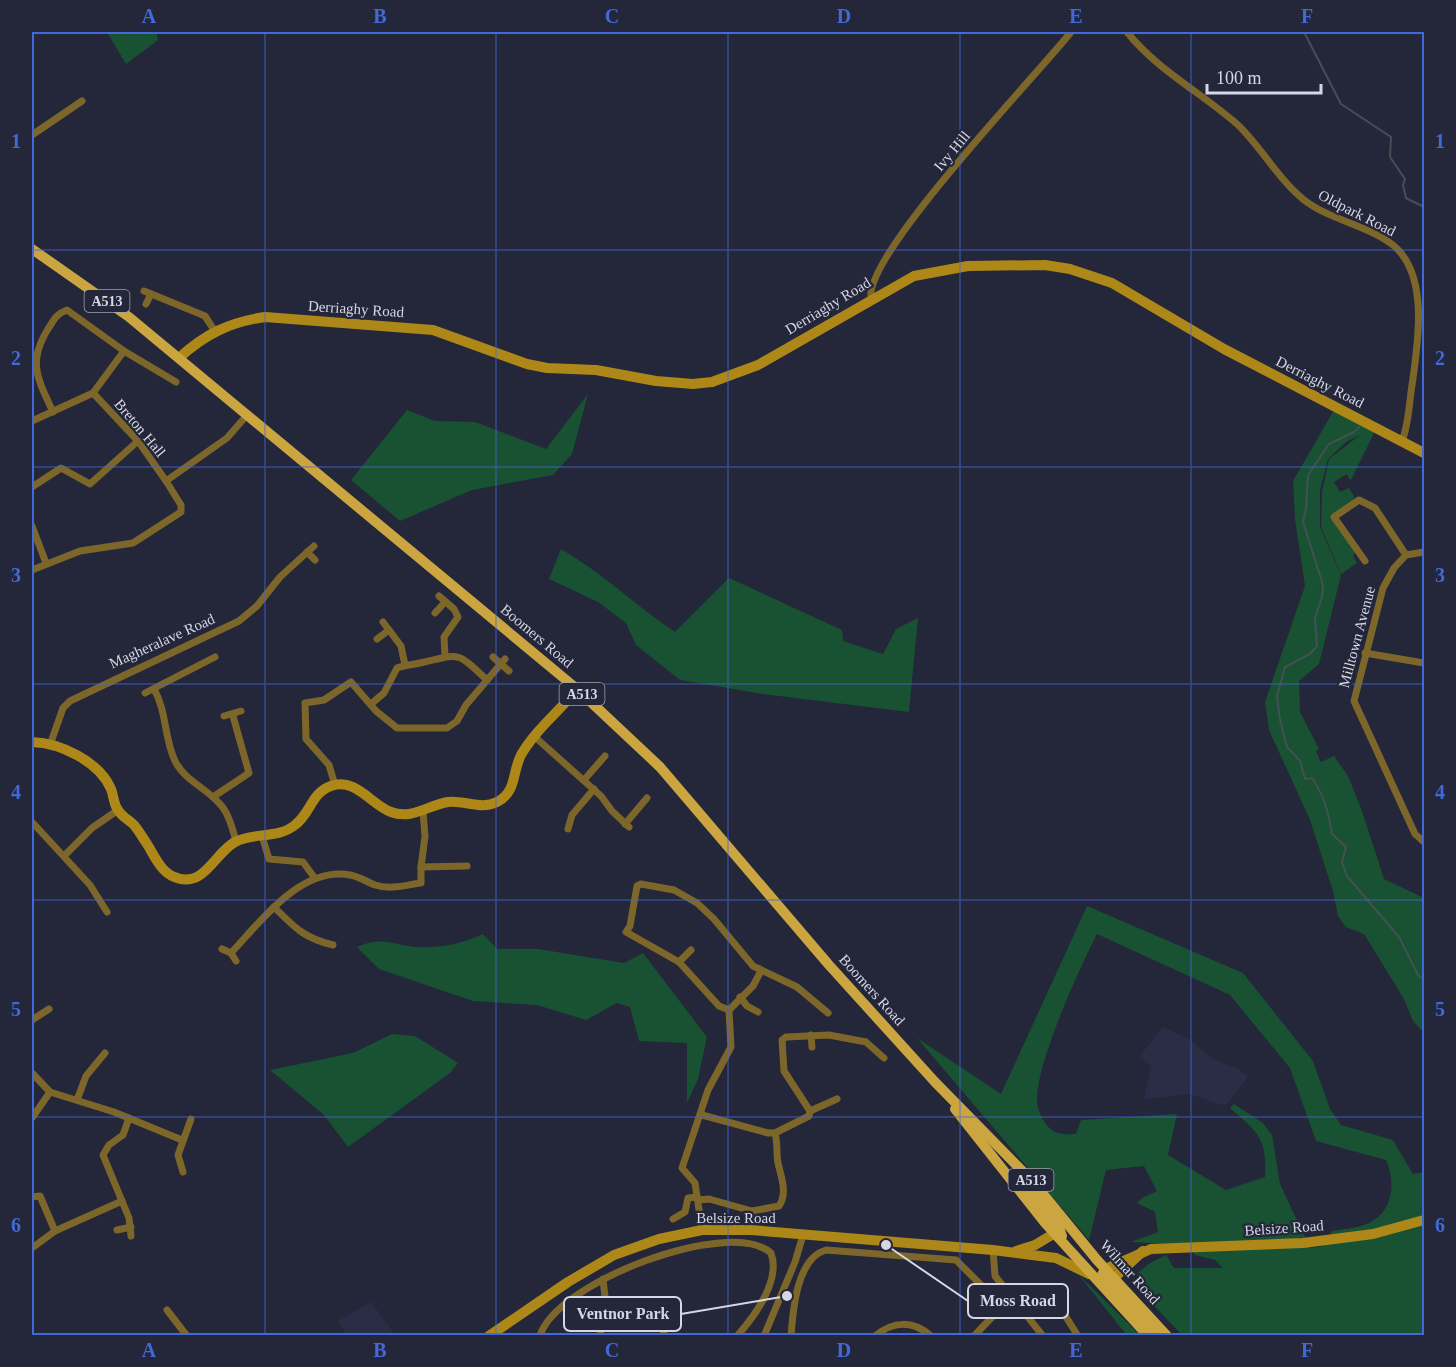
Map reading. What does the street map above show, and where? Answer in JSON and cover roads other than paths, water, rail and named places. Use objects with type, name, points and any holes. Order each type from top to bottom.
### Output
[{"type":"main road","name":"A513","points":[[32,249],[129,317],[179,358]]},
{"type":"main road","name":"Boomers Road","points":[[179,358],[577,689],[660,767],[829,965],[935,1082],[1007,1156],[1071,1229]]},
{"type":"main road","name":"Boomers Road","points":[[935,1082],[980,1144],[1057,1231],[1061,1242]]},
{"type":"main road","name":"A513","points":[[1007,1156],[1057,1231]]},
{"type":"main road","name":"Wilmar Road","points":[[1071,1229],[1108,1275],[1167,1335]]},
{"type":"main road","name":"Wilmar Road","points":[[1061,1242],[1148,1335]]},
{"type":"main road","name":"A513","points":[[1108,1275],[1155,1335]]},
{"type":"street","name":"Ivy Hill","points":[[872,298],[873,284],[890,251],[915,215],[1071,32]]},
{"type":"street","name":"Oldpark Road","points":[[1127,32],[1151,59],[1201,94],[1244,132],[1305,201],[1391,244],[1408,262],[1416,287],[1419,325],[1415,371],[1402,441]]},
{"type":"street","points":[[32,135],[82,101]]},
{"type":"street","name":"Derriaghy Road","points":[[179,358],[214,330],[243,320],[265,317],[433,330],[527,364],[547,368],[596,370],[656,381],[693,384],[712,382],[758,365],[914,276],[938,270],[1023,264],[1070,269],[1112,283],[1224,349],[1425,453]]},
{"type":"street","points":[[146,304],[147,292],[205,316],[214,330]]},
{"type":"street","points":[[52,412],[36,370],[35,344],[58,313],[67,310],[124,351],[175,381],[169,388]]},
{"type":"street","points":[[32,421],[93,393],[124,351]]},
{"type":"street","name":"Breton Hall","points":[[32,570],[80,551],[142,539],[181,512],[181,506],[166,481],[138,441],[93,393]]},
{"type":"street","name":"Breton Hall","points":[[166,481],[227,438],[248,414]]},
{"type":"street","points":[[32,487],[61,468],[90,483],[138,441]]},
{"type":"street","points":[[1365,561],[1334,517],[1359,500],[1375,508],[1406,555],[1425,552]]},
{"type":"street","points":[[32,526],[46,563]]},
{"type":"street","name":"Magheralave Road","points":[[50,745],[63,708],[70,701],[239,621],[257,606],[280,577],[314,546]]},
{"type":"street","points":[[308,552],[315,560]]},
{"type":"street","name":"Milltown Avenue","points":[[1406,555],[1394,568],[1383,588],[1354,701],[1415,834],[1425,842]]},
{"type":"street","points":[[439,596],[458,617],[444,638],[445,656]]},
{"type":"street","points":[[435,613],[445,602]]},
{"type":"street","points":[[383,622],[404,650],[405,665]]},
{"type":"street","points":[[377,639],[389,630]]},
{"type":"street","points":[[1365,653],[1425,663]]},
{"type":"street","points":[[371,704],[384,693],[397,668],[445,656],[465,660],[487,680]]},
{"type":"street","points":[[145,693],[216,657]]},
{"type":"street","points":[[493,657],[503,662],[509,671]]},
{"type":"street","points":[[335,784],[329,765],[306,739],[304,705],[307,702],[332,697],[351,682],[388,723],[397,728],[447,728],[456,721],[466,705],[503,662]]},
{"type":"street","points":[[154,689],[163,709],[175,760],[183,774],[213,798],[227,813],[236,841]]},
{"type":"street","points":[[32,742],[50,745],[77,756],[102,777],[110,787],[118,810],[133,824],[163,869],[181,879],[193,878],[204,873],[236,841],[283,832],[296,825],[318,794],[335,784],[357,789],[390,812],[405,815],[451,802],[483,806],[501,799],[511,789],[520,759],[535,737],[577,689]]},
{"type":"street","points":[[224,716],[233,716],[241,711]]},
{"type":"street","points":[[213,798],[249,773],[233,716]]},
{"type":"street","points":[[535,737],[594,789],[627,825],[637,804],[647,798]]},
{"type":"street","points":[[584,780],[605,756]]},
{"type":"street","points":[[568,829],[572,815],[594,789]]},
{"type":"street","points":[[65,855],[92,828],[118,810]]},
{"type":"street","points":[[231,953],[274,907],[314,877],[326,874],[351,875],[378,886],[394,887],[422,883],[423,811]]},
{"type":"street","points":[[32,822],[65,855],[90,885],[107,912]]},
{"type":"street","points":[[262,836],[269,860],[303,862],[314,877]]},
{"type":"street","points":[[421,867],[467,866]]},
{"type":"street","points":[[729,1010],[719,1006],[679,962],[626,932],[630,926],[637,886],[646,882],[674,890],[697,903],[714,919],[753,966],[797,987],[828,1012]]},
{"type":"street","points":[[274,907],[301,934],[315,941],[333,945]]},
{"type":"street","points":[[222,949],[231,953],[236,961]]},
{"type":"street","points":[[679,962],[691,950]]},
{"type":"street","points":[[702,1230],[695,1183],[682,1168],[702,1114],[708,1090],[731,1047],[729,1010],[753,986],[761,971]]},
{"type":"street","points":[[740,997],[747,1006],[758,1012]]},
{"type":"street","points":[[32,1020],[40,1011],[49,1009]]},
{"type":"street","points":[[811,1035],[812,1047]]},
{"type":"street","points":[[810,1111],[784,1071],[782,1040],[811,1035],[829,1035],[866,1042],[884,1058]]},
{"type":"street","points":[[77,1100],[105,1053]]},
{"type":"street","points":[[32,1073],[50,1092],[129,1118],[183,1140]]},
{"type":"street","points":[[32,1118],[50,1092]]},
{"type":"street","points":[[702,1114],[776,1132],[809,1116],[810,1111],[837,1099]]},
{"type":"street","points":[[129,1118],[123,1135],[109,1145],[104,1155],[131,1227],[130,1236]]},
{"type":"street","points":[[183,1172],[178,1155],[191,1119]]},
{"type":"street","points":[[673,1219],[685,1212],[688,1198],[709,1198],[752,1210],[779,1206],[784,1200],[776,1132]]},
{"type":"street","points":[[32,1197],[40,1196],[55,1231]]},
{"type":"street","points":[[32,1248],[55,1231],[122,1201]]},
{"type":"street","name":"Belsize Road","points":[[489,1335],[568,1282],[614,1255],[659,1239],[702,1230],[751,1230],[993,1250],[1065,1260],[1090,1275],[1108,1275],[1143,1251],[1165,1247],[1303,1243],[1373,1234],[1425,1220]]},
{"type":"street","points":[[117,1230],[131,1227]]},
{"type":"street","name":"Belsize Road","points":[[1009,1252],[1024,1250],[1057,1231],[1071,1229]]},
{"type":"street","points":[[764,1335],[795,1262],[803,1235]]},
{"type":"street","points":[[1041,1256],[1051,1252],[1061,1242]]},
{"type":"street","points":[[540,1335],[544,1324],[566,1302],[603,1280],[662,1255],[706,1244],[723,1243],[764,1247],[771,1253],[774,1261],[773,1276],[753,1317],[737,1335]]},
{"type":"street","points":[[791,1335],[798,1294],[807,1265],[811,1257],[826,1250],[952,1258],[982,1286],[995,1304],[994,1315],[974,1335]]},
{"type":"street","points":[[993,1250],[995,1276],[1043,1335]]},
{"type":"street","points":[[600,1335],[605,1297],[603,1280]]},
{"type":"street","points":[[1019,1306],[1036,1292],[1044,1290],[1051,1293],[1078,1335]]},
{"type":"street","points":[[662,1335],[675,1307]]},
{"type":"street","points":[[167,1310],[187,1335]]},
{"type":"street","points":[[875,1335],[886,1328],[902,1324],[918,1326],[931,1335]]},
{"type":"waterway","points":[[1304,32],[1341,104],[1391,137],[1390,157],[1405,179],[1403,185],[1406,198],[1424,207]]},
{"type":"waterway","points":[[1359,427],[1354,432],[1329,444],[1308,475],[1303,522],[1323,585],[1322,597],[1315,618],[1317,646],[1310,654],[1285,667],[1277,696],[1287,747],[1300,761],[1305,779],[1312,778],[1316,784],[1325,804],[1332,834],[1346,847],[1342,862],[1347,876],[1399,937],[1418,975],[1424,980]]},
{"type":"place","name":"Moss Road","points":[[886,1245]]},
{"type":"place","name":"Ventnor Park","points":[[787,1296]]}]
